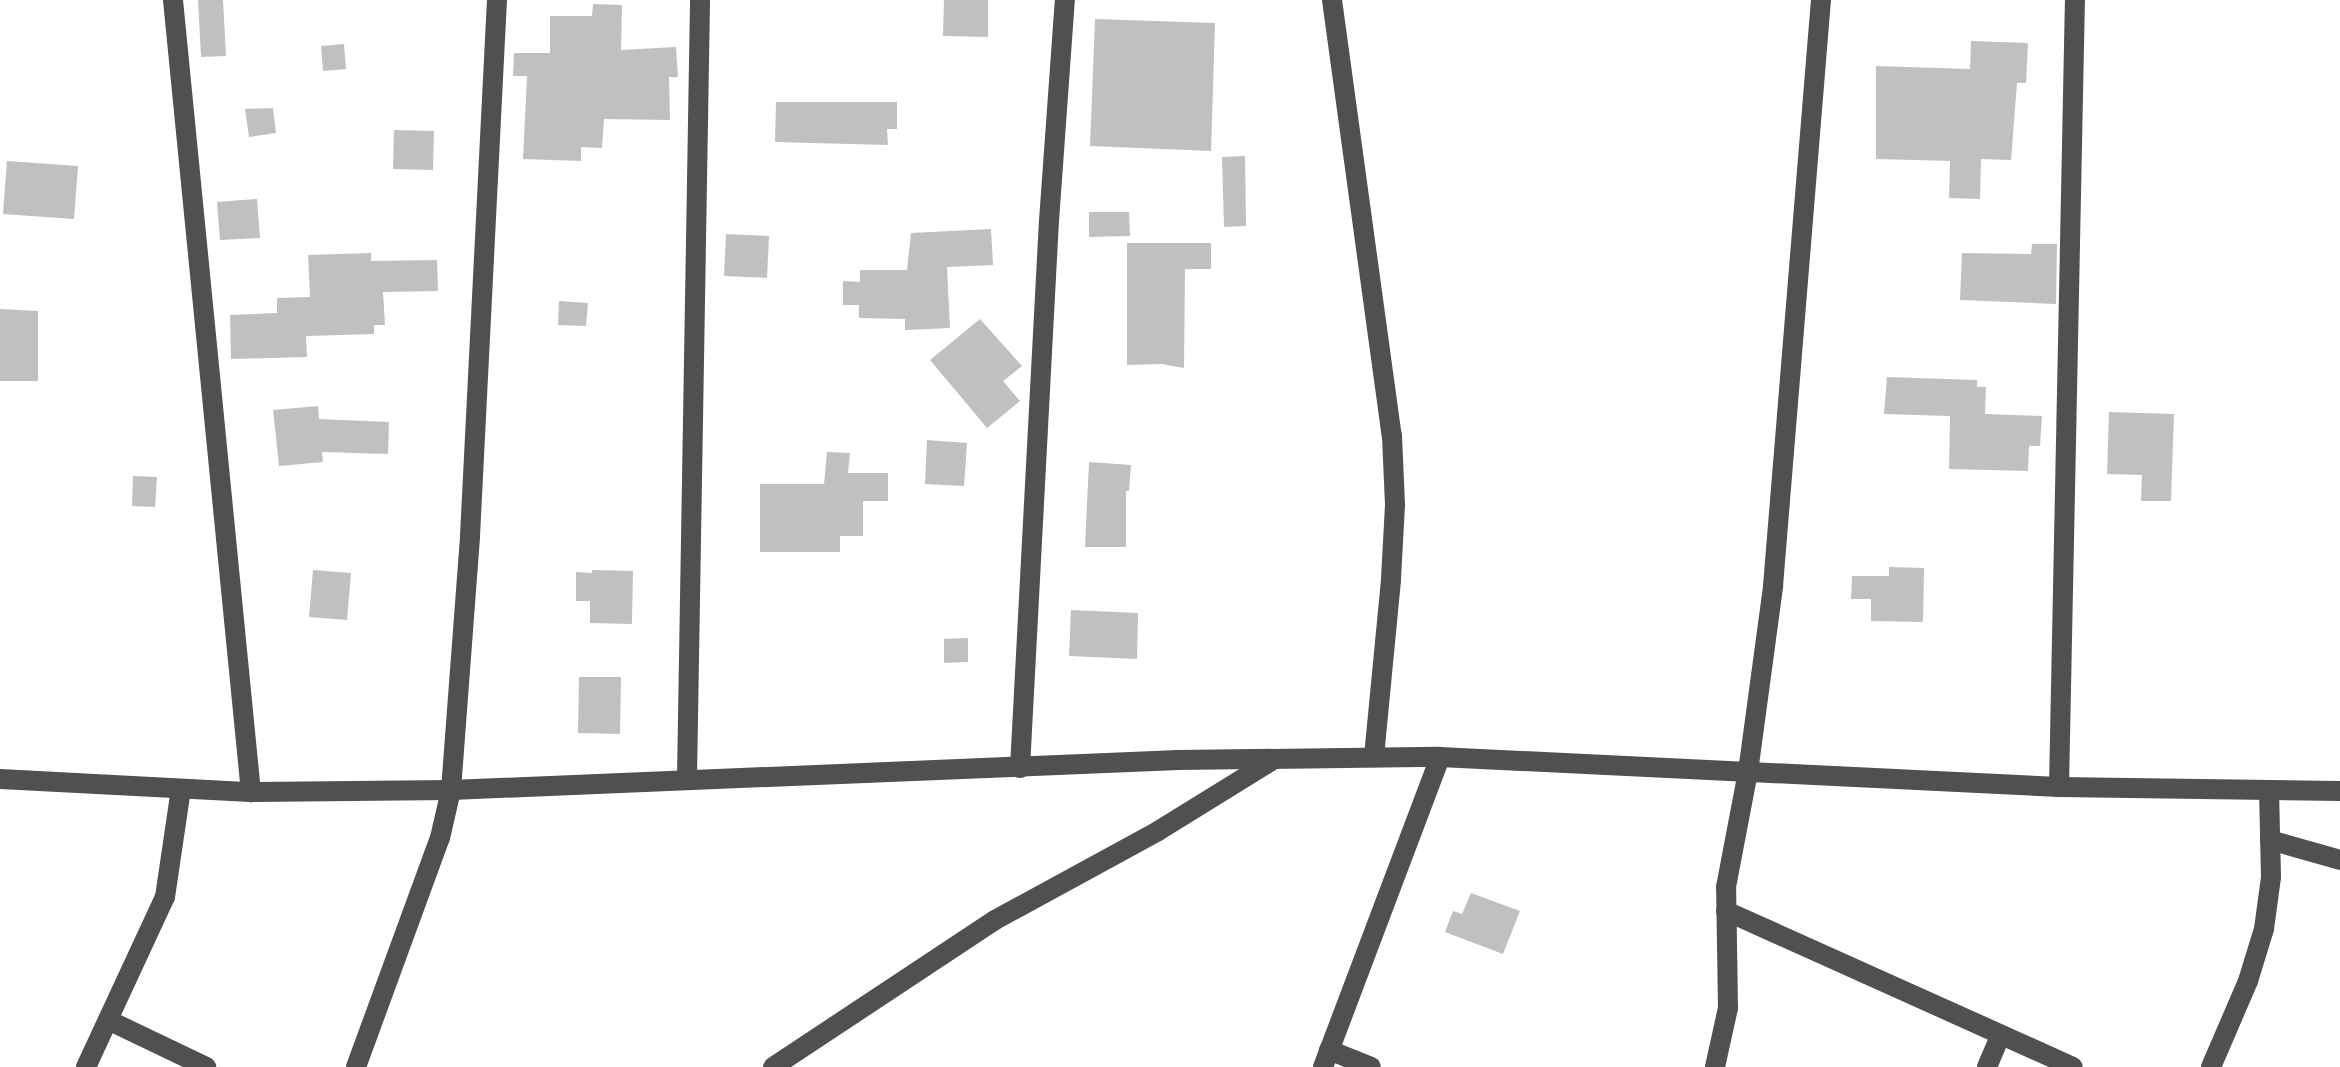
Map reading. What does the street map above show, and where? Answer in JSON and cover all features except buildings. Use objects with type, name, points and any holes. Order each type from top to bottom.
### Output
[{"type":"street","points":[[173,0],[251,792]]},
{"type":"street","points":[[356,1067],[440,838],[451,790],[470,536],[497,0]]},
{"type":"street","points":[[687,778],[700,0]]},
{"type":"street","points":[[1020,768],[1049,221],[1065,0]]},
{"type":"street","points":[[1332,0],[1369,247],[1392,436],[1395,505],[1391,580],[1374,757]]},
{"type":"street","points":[[1715,1067],[1728,1008],[1726,887],[1748,772],[1773,586],[1821,0]]},
{"type":"street","points":[[2059,787],[2075,0]]},
{"type":"street","points":[[1371,1067],[1326,1058],[1440,757]]},
{"type":"street","points":[[0,779],[251,792],[451,790],[1178,760],[1440,757],[2059,787],[2340,791]]},
{"type":"street","points":[[773,1067],[995,920],[1158,831],[1273,760]]},
{"type":"street","points":[[86,1067],[165,897],[181,789]]},
{"type":"street","points":[[2211,1067],[2248,981],[2264,929],[2271,877],[2269,792]]},
{"type":"street","points":[[2270,840],[2340,860]]},
{"type":"street","points":[[1726,911],[2073,1067]]},
{"type":"street","points":[[108,1020],[206,1067]]},
{"type":"street","points":[[1987,1067],[2000,1036]]}]
